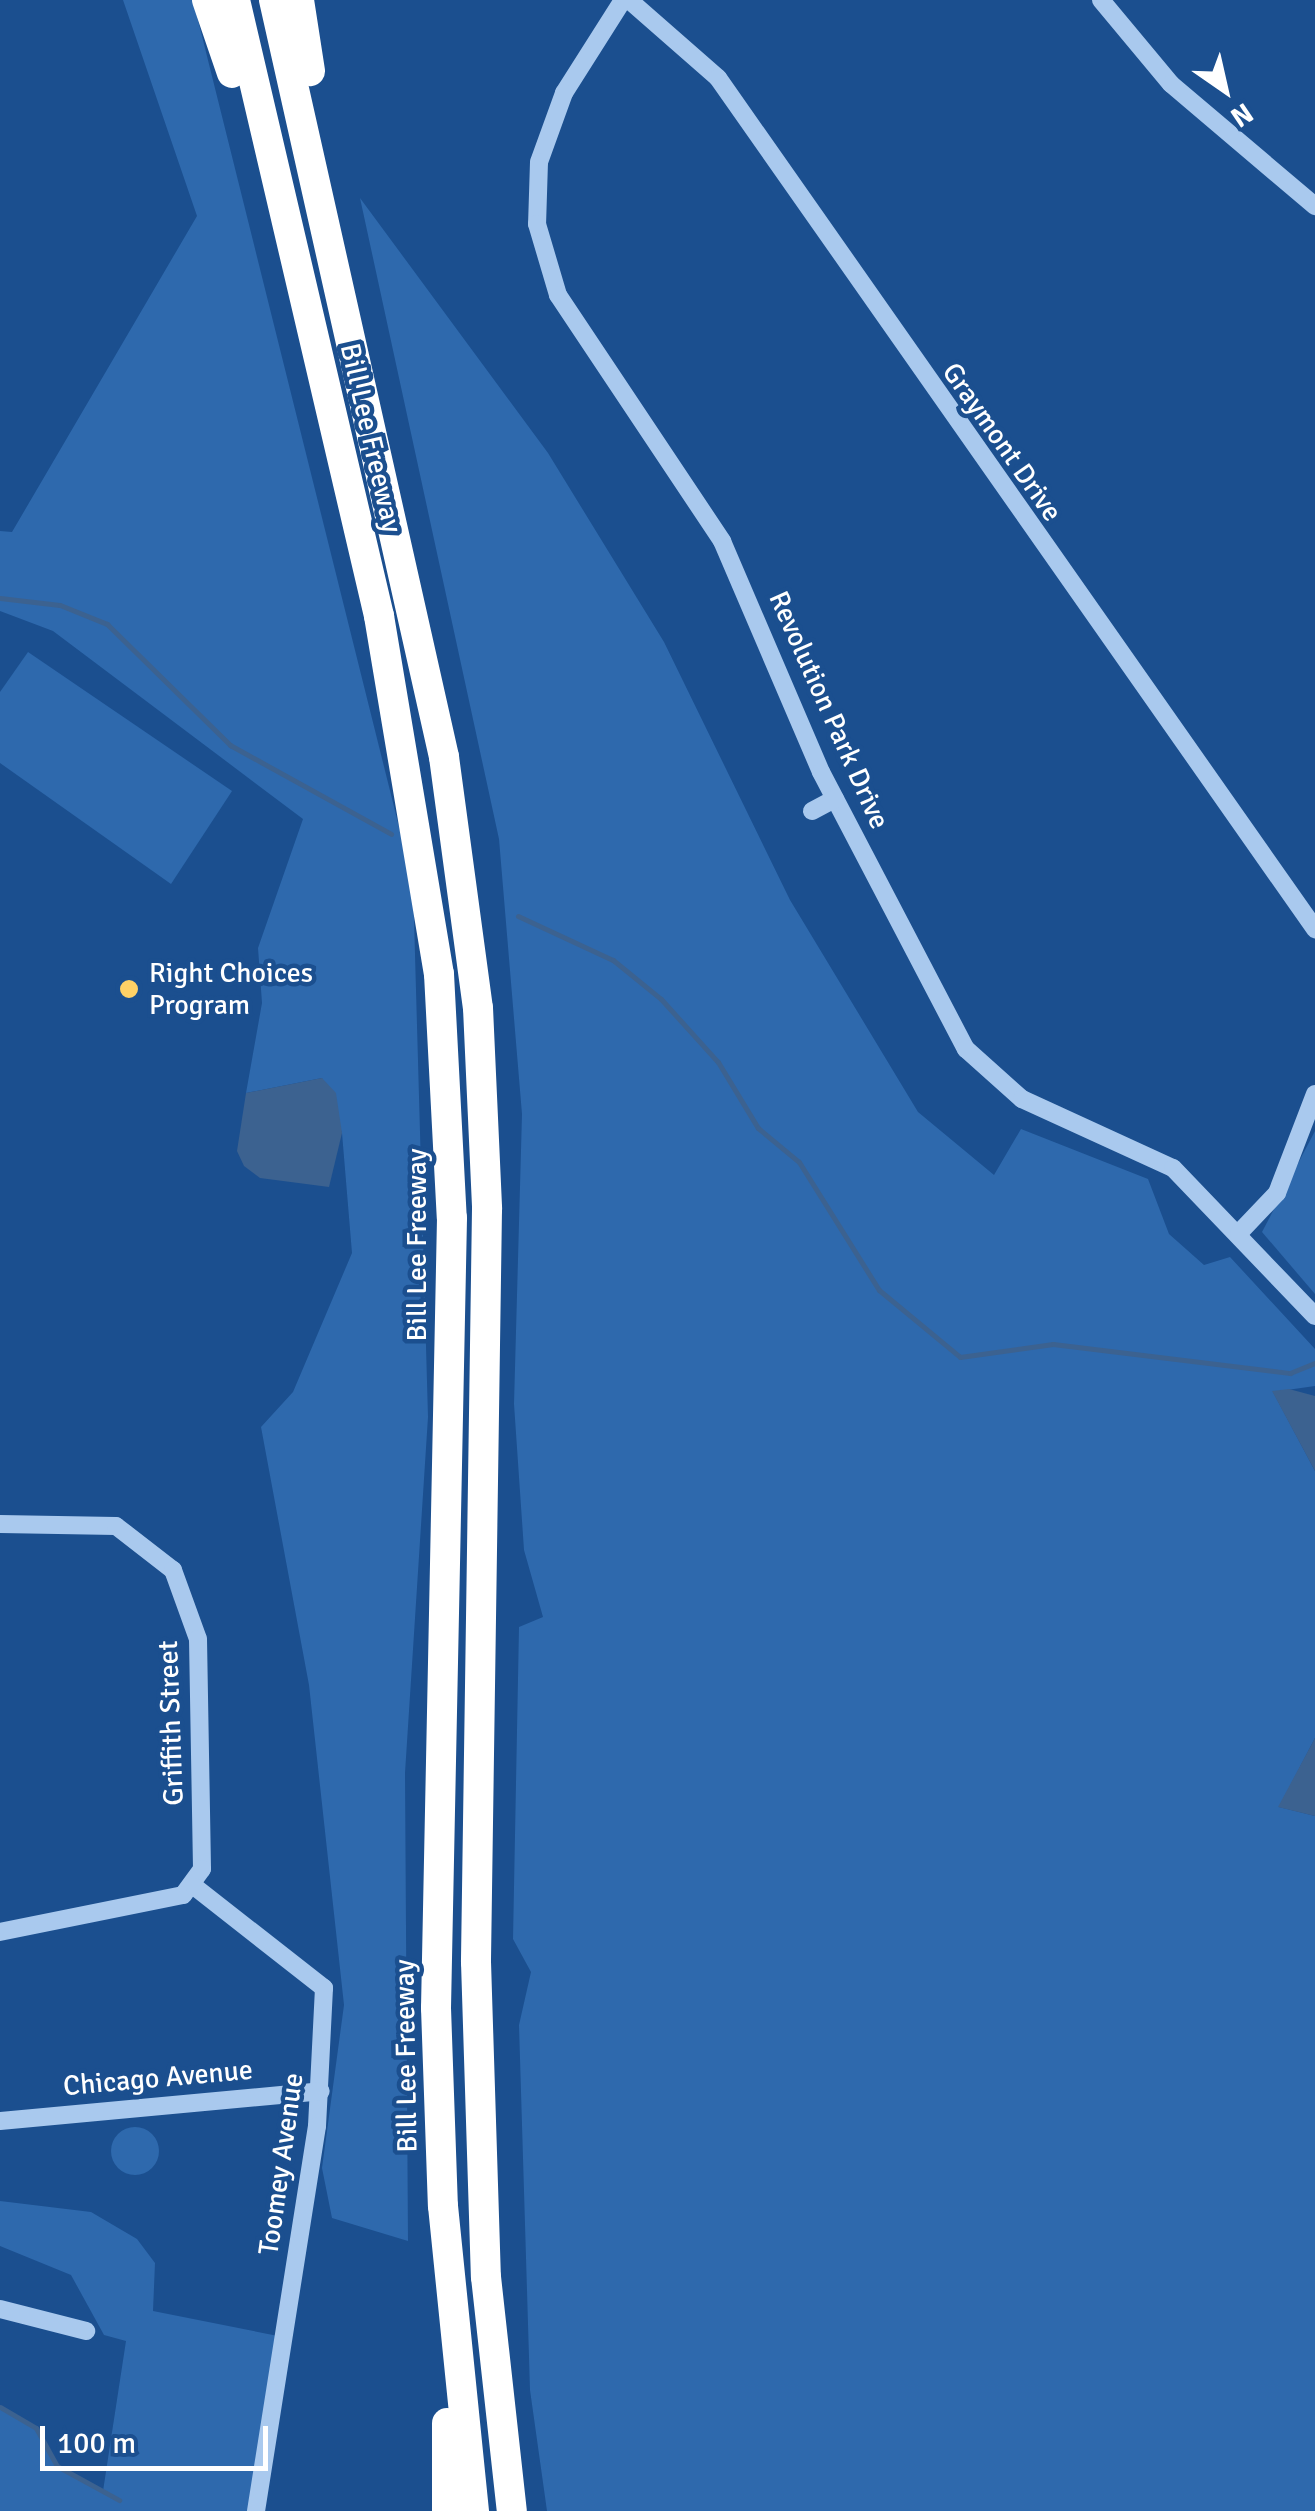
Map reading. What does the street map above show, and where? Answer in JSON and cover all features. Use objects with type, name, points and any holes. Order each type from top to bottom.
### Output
[{"type":"highway","points":[[207,0],[301,280]]},
{"type":"highway","name":"Bill Lee Freeway","points":[[235,0],[405,745],[446,1060],[436,2008],[451,2286],[474,2511]]},
{"type":"highway","name":"Bill Lee Freeway","points":[[274,0],[444,757],[478,1008],[487,1209],[476,1962],[486,2276],[512,2511]]},
{"type":"highway","points":[[299,0],[316,100],[316,188]]},
{"type":"highway","points":[[486,2276],[530,2511]]},
{"type":"highway","points":[[448,2511],[451,2286]]},
{"type":"street","name":"Revolution Park Drive","points":[[626,0],[547,132],[536,193],[543,254],[572,322],[722,541],[835,800],[980,1067],[1022,1099],[1160,1158],[1239,1233],[1315,1316]]},
{"type":"street","name":"Graymont Drive","points":[[626,0],[718,78],[1315,929]]},
{"type":"street","points":[[1102,0],[1172,84],[1315,206]]},
{"type":"street","points":[[812,811],[835,800]]},
{"type":"street","points":[[1239,1233],[1277,1193],[1315,1094]]},
{"type":"street","name":"Griffith Street","points":[[0,1524],[116,1526],[155,1550],[185,1592],[198,1639],[195,1887]]},
{"type":"street","points":[[0,1932],[195,1887]]},
{"type":"street","name":"Toomey Avenue","points":[[195,1887],[323,1983],[321,2091],[256,2511]]},
{"type":"street","name":"Chicago Avenue","points":[[0,2120],[321,2091]]},
{"type":"street","points":[[0,2309],[86,2331]]},
{"type":"shaded area","points":[[123,0],[193,0],[413,883],[428,1417],[405,1773],[408,2241],[332,2218],[322,2168],[344,2005],[309,1685],[261,1427],[293,1392],[352,1253],[342,1133],[322,1078],[246,1093],[262,1003],[258,948],[303,819],[53,631],[0,611],[0,531],[12,532],[197,216]]},
{"type":"shaded area","points":[[360,198],[548,453],[664,642],[790,900],[918,1112],[994,1175],[1021,1129],[1148,1179],[1169,1234],[1204,1265],[1230,1257],[1315,1349],[1315,1386],[1273,1392],[1315,1471],[1315,1738],[1279,1807],[1315,1816],[1315,2511],[547,2511],[530,2390],[519,2025],[531,1972],[513,1939],[519,1627],[543,1617],[524,1550],[514,1404],[522,1114],[499,839]]},
{"type":"shaded area","points":[[28,652],[232,791],[171,884],[0,763],[0,692]]},
{"type":"shaded area","points":[[322,1078],[336,1093],[342,1133],[329,1187],[260,1178],[244,1166],[237,1151],[246,1093]]},
{"type":"shaded area","points":[[1315,1131],[1315,1294],[1262,1232]]},
{"type":"shaded area","points":[[1289,1389],[1315,1396],[1315,1471],[1272,1391]]},
{"type":"shaded area","points":[[1315,1738],[1315,1816],[1278,1807]]},
{"type":"shaded area","points":[[135,2127],[152,2134],[159,2151],[152,2168],[135,2175],[118,2168],[111,2151],[118,2134]]},
{"type":"shaded area","points":[[0,2201],[91,2212],[137,2239],[155,2263],[153,2311],[283,2337],[256,2511],[0,2511],[0,2407],[36,2428],[57,2466],[103,2491],[126,2341],[104,2335],[71,2275],[0,2246]]},
{"type":"waterway","points":[[0,598],[60,605],[107,624],[230,745],[391,834]]},
{"type":"waterway","points":[[518,916],[613,960],[661,999],[718,1062],[758,1128],[799,1162],[879,1290],[960,1357],[1053,1344],[1290,1373],[1315,1363]]},
{"type":"waterway","points":[[0,2407],[36,2428],[57,2466],[119,2500]]},
{"type":"place","name":"Right Choices Program","points":[[129,989]]}]
